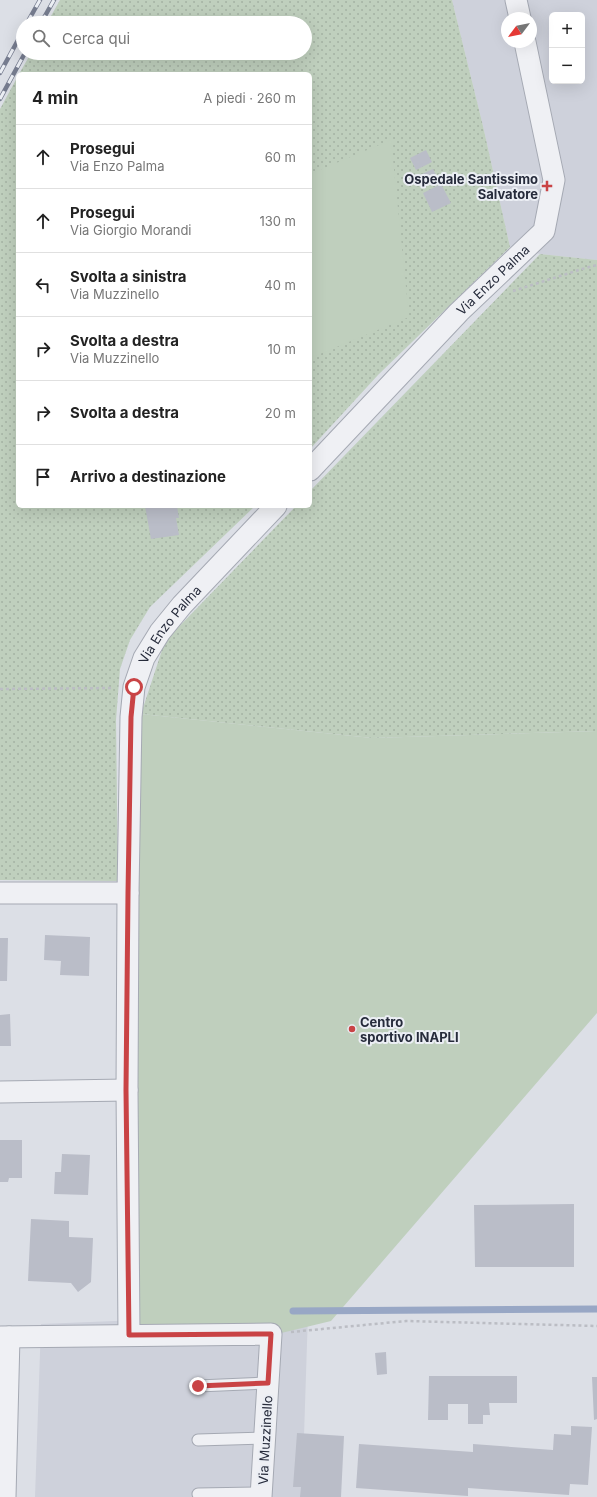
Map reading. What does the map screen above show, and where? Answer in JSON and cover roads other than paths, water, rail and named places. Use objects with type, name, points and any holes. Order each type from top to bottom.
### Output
[{"type":"street","points":[[516,0],[519,12]]},
{"type":"street","name":"Via Enzo Palma","points":[[312,468],[459,312],[544,231],[554,180],[526,48]]},
{"type":"street","name":"Via Enzo Palma","points":[[129,1335],[126,1090],[131,717],[134,687],[144,658],[160,632],[182,605],[274,508]]},
{"type":"street","points":[[0,893],[128,893]]},
{"type":"street","points":[[0,1092],[126,1090]]},
{"type":"street","name":"Via Muzzinello","points":[[129,1335],[271,1334],[261,1495]]},
{"type":"street","points":[[5,1497],[4,1337],[129,1335]]},
{"type":"lane","points":[[198,1386],[268,1383]]},
{"type":"lane","points":[[198,1440],[265,1438]]},
{"type":"lane","points":[[198,1494],[261,1495]]},
{"type":"waterway","points":[[293,1311],[597,1309]]},
{"type":"railway","points":[[31,16],[40,0]]},
{"type":"railway","points":[[45,16],[54,0]]},
{"type":"railway","points":[[0,73],[16,44]]},
{"type":"railway","points":[[0,99],[21,60]]},
{"type":"place","name":"Ospedale Santissimo Salvatore","points":[[547,186]]},
{"type":"place","name":"Centro sportivo INAPLI","points":[[352,1029]]}]
